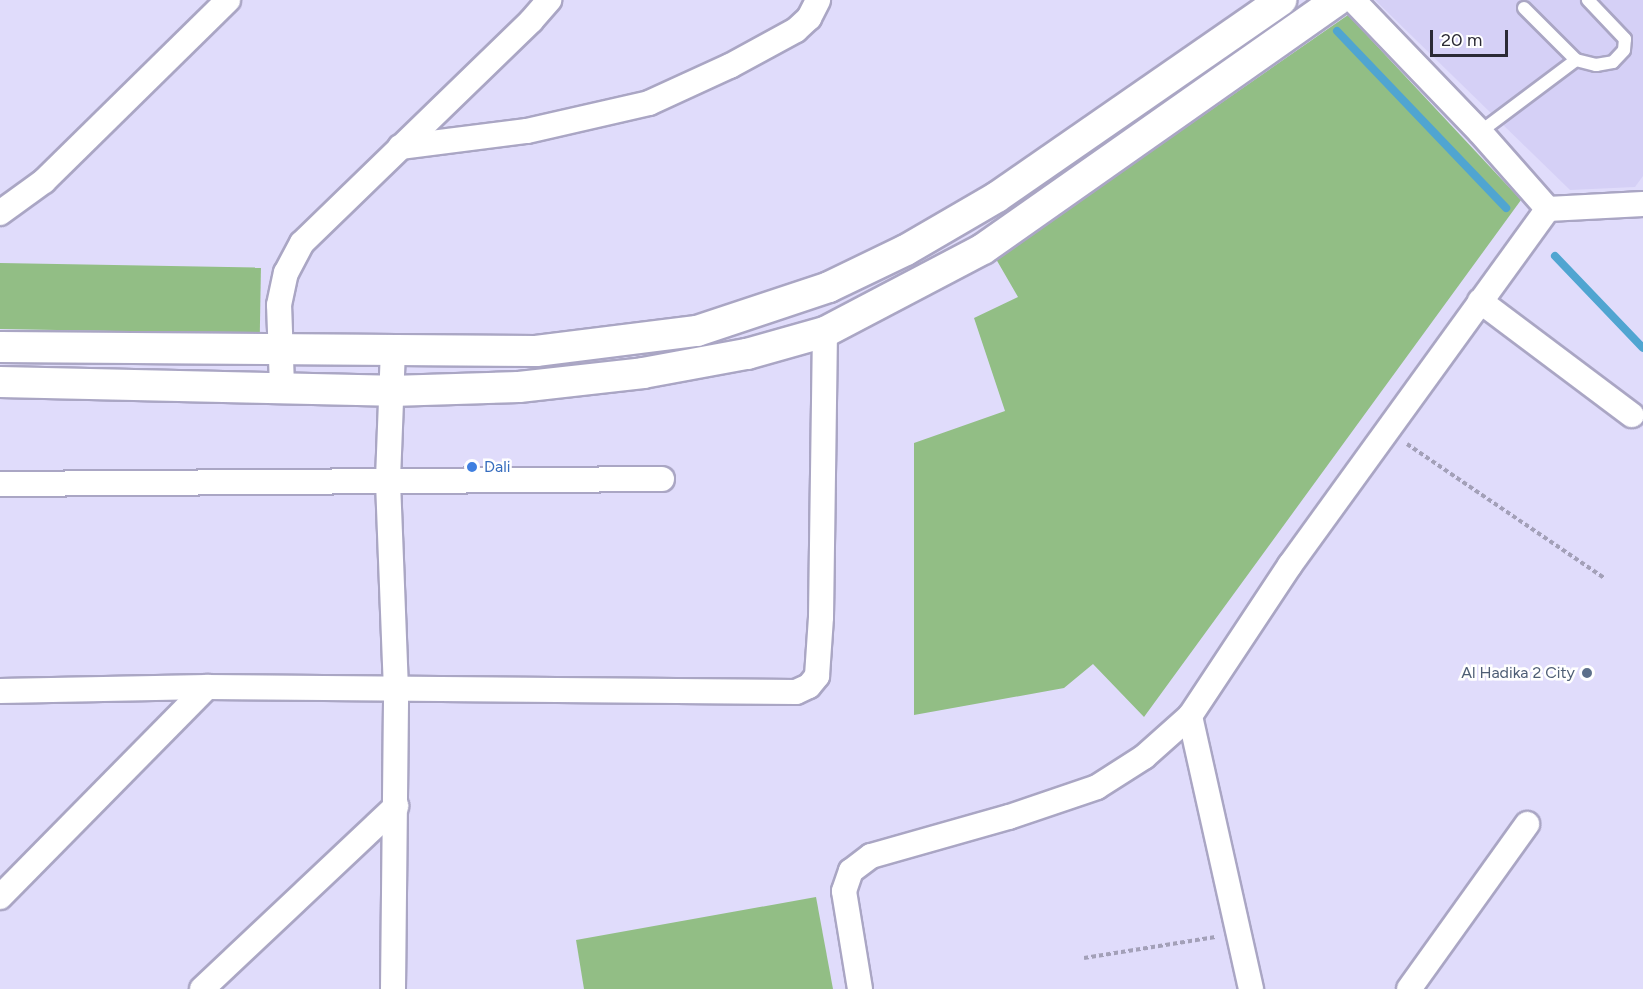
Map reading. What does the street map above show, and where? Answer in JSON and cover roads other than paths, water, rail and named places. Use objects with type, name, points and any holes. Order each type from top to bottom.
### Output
[{"type":"street","points":[[0,213],[44,182],[228,0]]},
{"type":"street","points":[[282,386],[281,294],[286,273],[302,243],[531,21],[549,0]]},
{"type":"street","points":[[400,147],[527,131],[649,103],[730,66],[796,30],[809,18],[818,0]]},
{"type":"street","points":[[0,347],[280,351],[536,351],[697,331],[829,288],[906,250],[997,197],[1281,0]]},
{"type":"street","points":[[0,382],[282,386],[391,391],[519,387],[643,373],[747,354],[825,332],[983,249],[1337,0]]},
{"type":"street","points":[[1353,0],[1480,132],[1548,209]]},
{"type":"street","points":[[1548,209],[1643,204]]},
{"type":"street","points":[[860,989],[844,891],[851,871],[872,856],[1009,817],[1097,787],[1144,757],[1190,716],[1290,565],[1548,209]]},
{"type":"street","points":[[1480,300],[1632,415]]},
{"type":"street","points":[[0,691],[207,687],[796,692],[809,686],[817,676],[821,617],[825,332]]},
{"type":"street","points":[[393,350],[388,479],[396,690],[393,989]]},
{"type":"street","points":[[0,484],[388,479],[662,479]]},
{"type":"street","points":[[0,897],[207,687]]},
{"type":"street","points":[[1190,716],[1239,933],[1255,984]]},
{"type":"street","points":[[202,989],[396,806]]},
{"type":"street","points":[[1409,989],[1527,824]]},
{"type":"lane","points":[[1524,8],[1576,60],[1596,65],[1612,62],[1624,50],[1624,39],[1588,0]]},
{"type":"lane","points":[[1480,132],[1576,60]]},
{"type":"waterway","points":[[1337,31],[1506,208]]},
{"type":"waterway","points":[[1555,256],[1643,348]]},
{"type":"place","name":"Dali","points":[[472,467]]},
{"type":"place","name":"Al Hadika 2 City","points":[[1587,673]]}]
